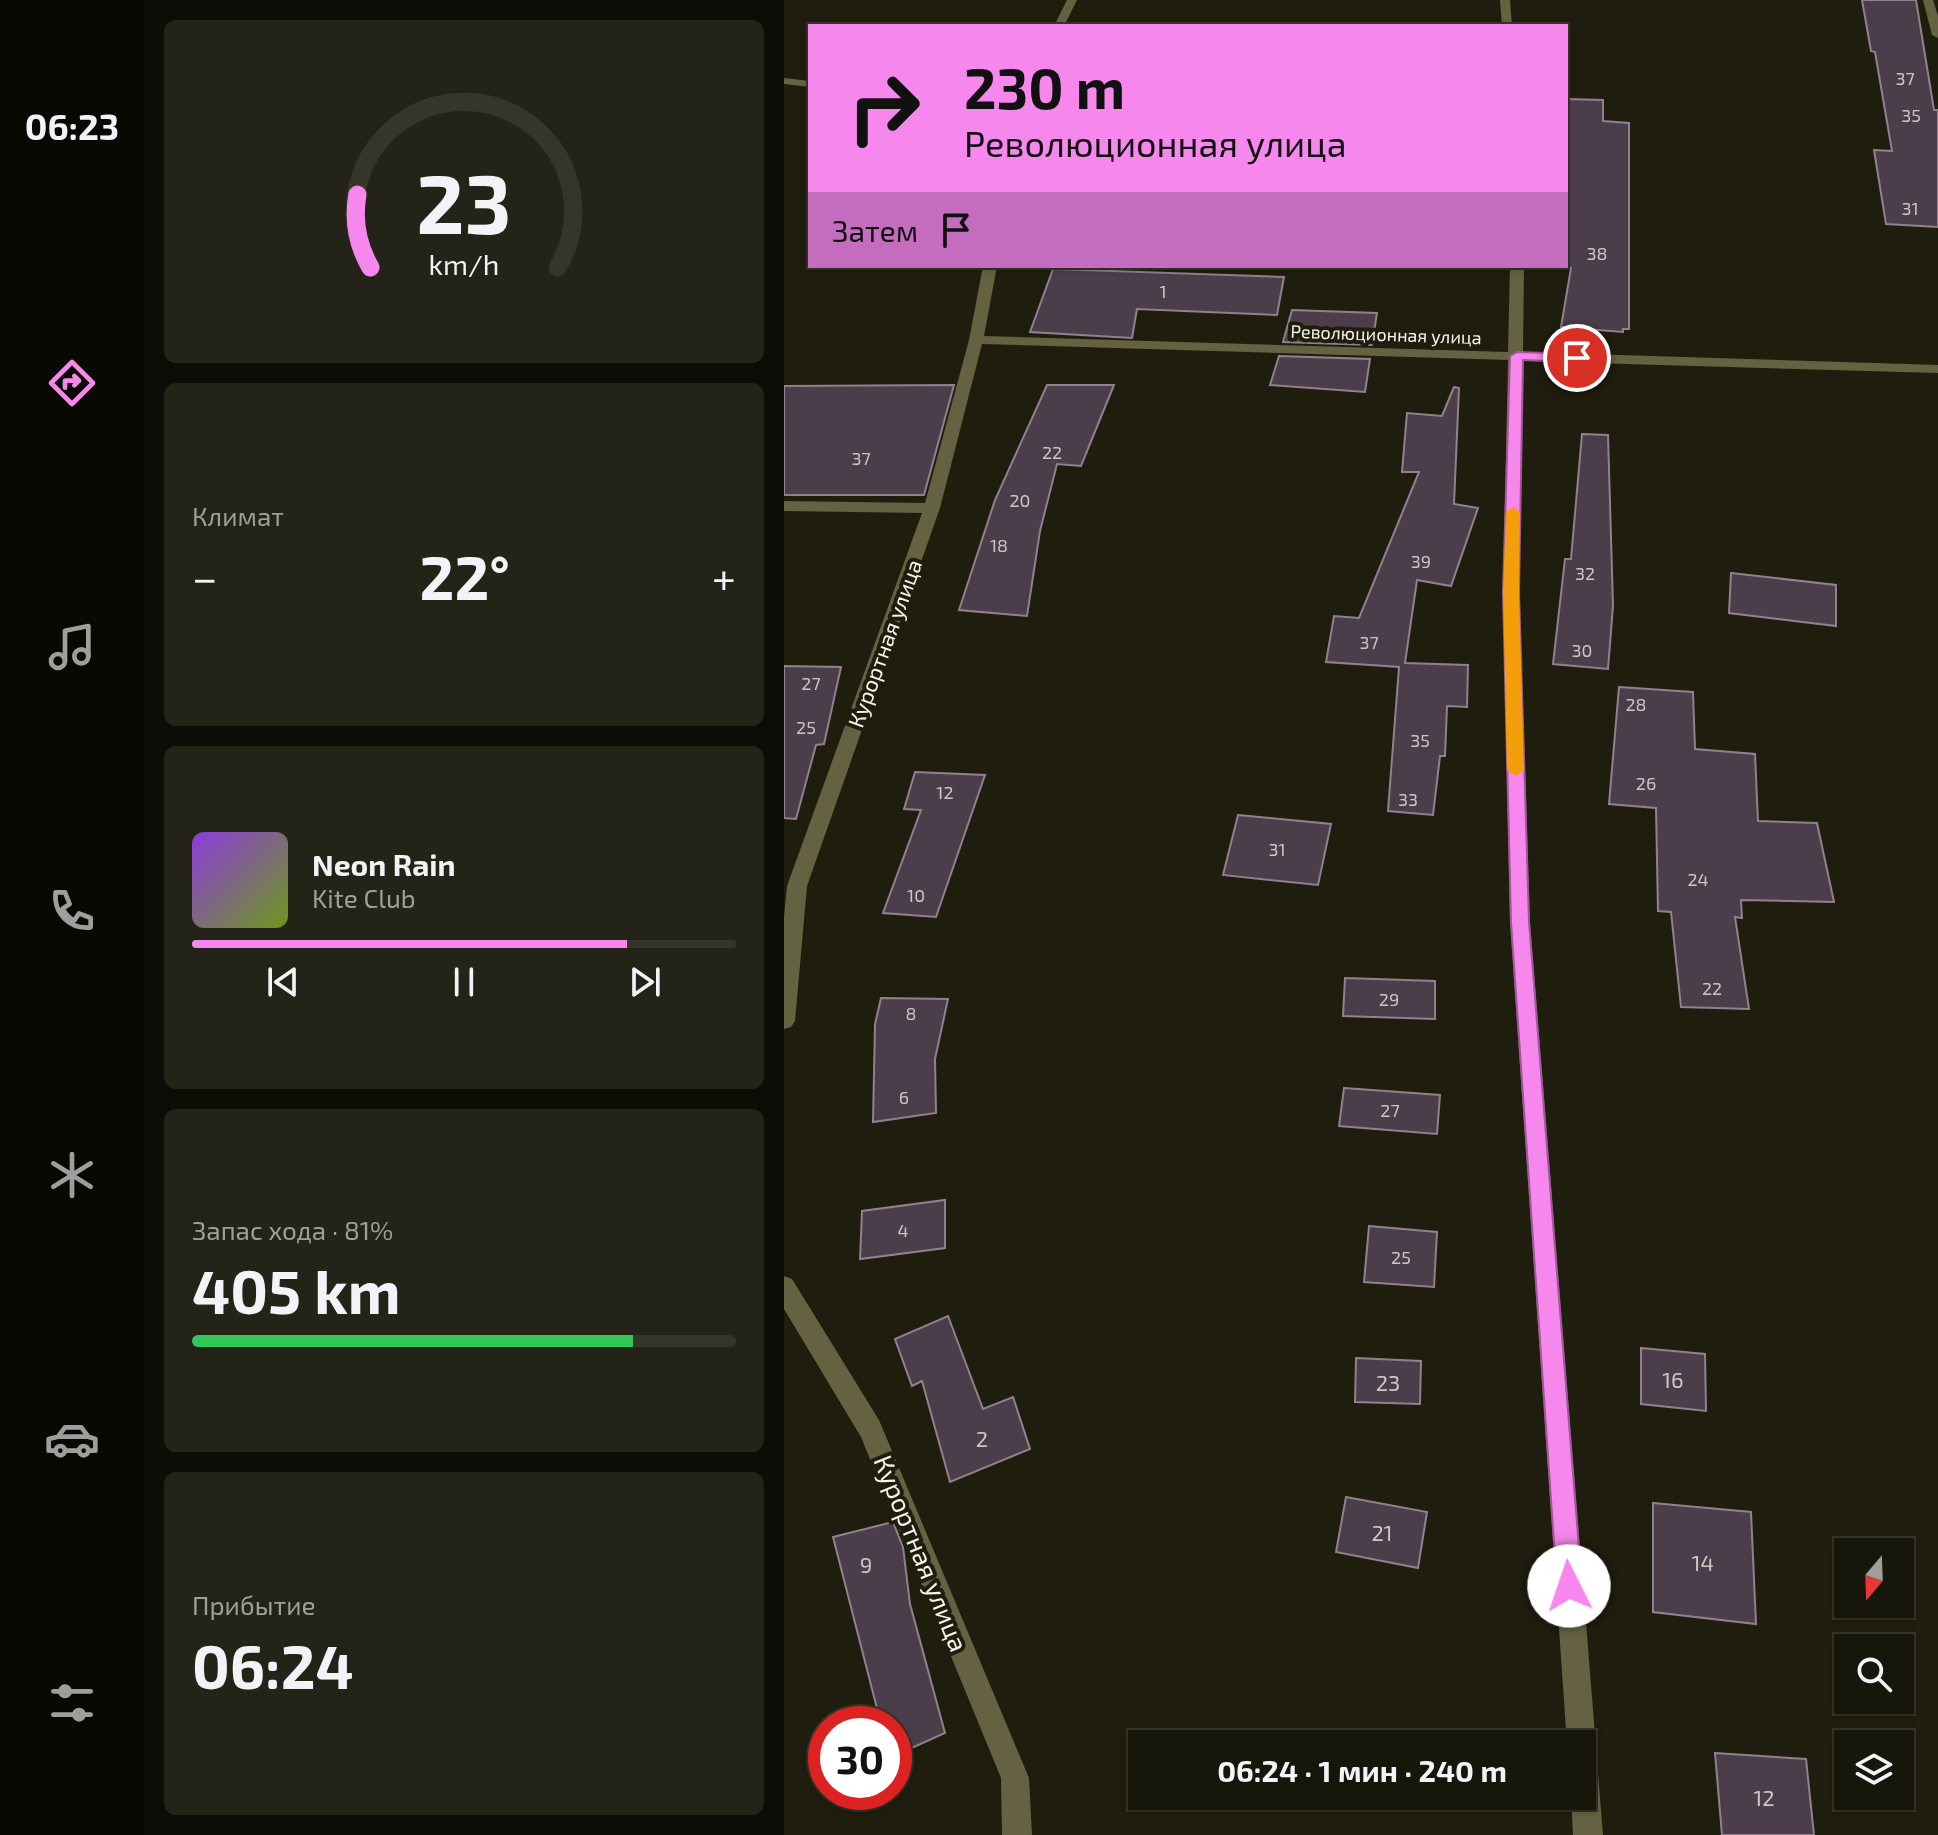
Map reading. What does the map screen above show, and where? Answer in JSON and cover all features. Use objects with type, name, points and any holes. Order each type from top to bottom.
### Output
[{"type":"street","points":[[1060,24],[1072,0]]},
{"type":"street","points":[[1505,0],[1507,24]]},
{"type":"street","points":[[1928,0],[1938,35]]},
{"type":"street","points":[[784,81],[808,84]]},
{"type":"street","name":"Курортная улица","points":[[784,1021],[797,886],[932,508],[976,340],[990,268]]},
{"type":"street","points":[[1517,268],[1511,592],[1520,922],[1580,1730]]},
{"type":"street","name":"Революционная улица","points":[[976,340],[1938,369]]},
{"type":"street","points":[[784,506],[932,508]]},
{"type":"street","name":"Курортная улица","points":[[784,1287],[870,1429],[1015,1778],[1017,1835]]},
{"type":"street","points":[[1586,1810],[1588,1835]]},
{"type":"building","points":[[1862,0],[1916,0],[1934,110],[1938,110],[1938,227],[1886,224],[1874,150],[1892,151],[1875,52],[1871,51]]},
{"type":"building","points":[[1568,99],[1603,100],[1603,121],[1629,123],[1629,329],[1623,329],[1623,332],[1561,327],[1571,268],[1568,268]]},
{"type":"building","points":[[1053,269],[1284,277],[1277,315],[1137,309],[1132,338],[1030,332]]},
{"type":"building","points":[[1292,310],[1377,313],[1372,345],[1283,342]]},
{"type":"building","points":[[1279,356],[1370,359],[1365,392],[1270,385]]},
{"type":"building","points":[[954,385],[924,495],[784,495],[784,386]]},
{"type":"building","points":[[1047,385],[1114,385],[1081,466],[1057,464],[1040,531],[1027,616],[959,610],[995,500]]},
{"type":"building","points":[[1454,387],[1459,388],[1454,504],[1478,508],[1451,586],[1417,580],[1405,663],[1468,665],[1467,707],[1447,706],[1445,756],[1440,756],[1433,815],[1388,811],[1399,667],[1326,662],[1334,616],[1359,618],[1419,472],[1402,472],[1407,413],[1442,416]]},
{"type":"building","points":[[1582,434],[1608,435],[1613,606],[1608,669],[1553,664],[1565,559],[1571,559]]},
{"type":"building","points":[[1731,573],[1836,585],[1836,626],[1729,613]]},
{"type":"building","points":[[784,666],[841,667],[824,744],[816,745],[796,819],[784,818]]},
{"type":"building","points":[[1619,687],[1693,692],[1695,749],[1755,754],[1758,821],[1817,823],[1834,902],[1741,900],[1742,918],[1735,917],[1749,1009],[1681,1007],[1671,912],[1658,911],[1656,808],[1609,804]]},
{"type":"building","points":[[915,772],[985,775],[936,917],[883,913],[921,810],[904,809]]},
{"type":"building","points":[[1238,815],[1331,824],[1318,885],[1223,875]]},
{"type":"building","points":[[1345,978],[1435,981],[1435,1019],[1343,1016]]},
{"type":"building","points":[[881,998],[948,999],[935,1059],[936,1113],[873,1122],[875,1024]]},
{"type":"building","points":[[1344,1088],[1440,1095],[1437,1134],[1339,1126]]},
{"type":"building","points":[[945,1200],[945,1248],[860,1259],[862,1211]]},
{"type":"building","points":[[1369,1226],[1437,1232],[1434,1287],[1364,1282]]},
{"type":"building","points":[[948,1316],[983,1409],[1013,1397],[1030,1449],[950,1482],[922,1381],[912,1386],[895,1339]]},
{"type":"building","points":[[1641,1348],[1705,1354],[1706,1411],[1641,1404]]},
{"type":"building","points":[[1356,1358],[1421,1361],[1420,1404],[1355,1402]]},
{"type":"building","points":[[1346,1497],[1427,1512],[1418,1568],[1336,1552]]},
{"type":"building","points":[[1653,1503],[1751,1512],[1756,1624],[1653,1612]]},
{"type":"building","points":[[893,1522],[903,1547],[910,1604],[945,1733],[912,1748],[912,1706],[876,1706],[833,1537]]},
{"type":"building","points":[[1715,1753],[1806,1759],[1814,1835],[1722,1835]]},
{"type":"slow traffic","points":[[1513,512],[1511,592],[1516,770]]},
{"type":"route","points":[[1569,1586],[1520,922],[1511,592],[1517,356],[1577,358]]}]
